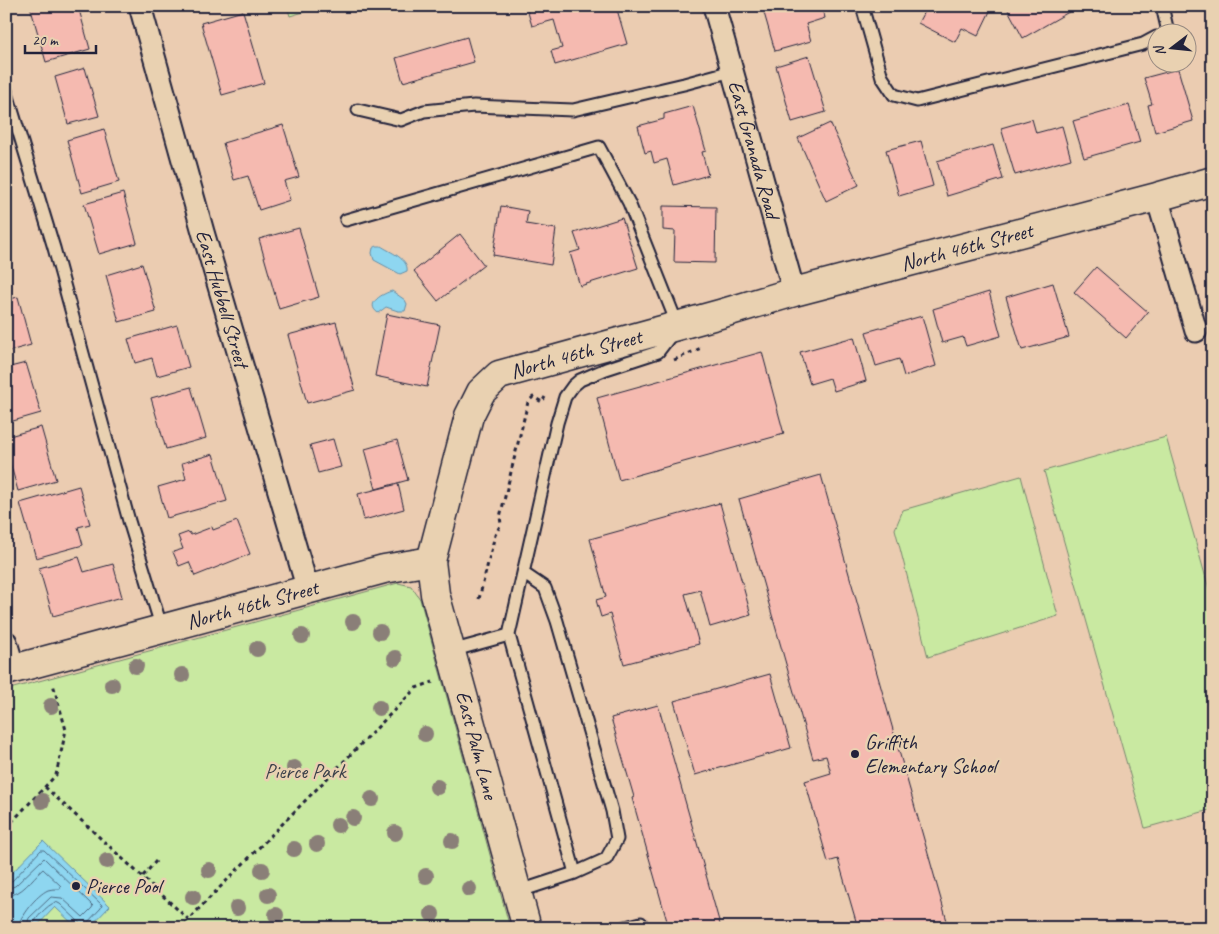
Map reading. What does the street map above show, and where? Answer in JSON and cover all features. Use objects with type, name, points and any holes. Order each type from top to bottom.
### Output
[{"type":"street","name":"East Hubbell Street","points":[[140,6],[308,590]]},
{"type":"street","name":"East Granada Road","points":[[714,6],[794,292]]},
{"type":"street","name":"North 46th Street","points":[[10,670],[384,569],[431,560],[469,416],[481,392],[499,375],[794,292],[1213,181]]},
{"type":"street","points":[[1157,197],[1196,331]]},
{"type":"street","name":"East Palm Lane","points":[[431,560],[435,594],[527,928]]},
{"type":"street","points":[[6,642],[10,670]]},
{"type":"lane","points":[[862,6],[882,77],[894,95],[917,101],[1146,42]]},
{"type":"lane","points":[[1162,6],[1166,22]]},
{"type":"lane","points":[[358,110],[401,120],[424,111],[474,106],[573,110],[732,71]]},
{"type":"lane","points":[[6,90],[54,248],[129,521],[162,629]]},
{"type":"lane","points":[[346,220],[599,147],[629,203],[678,326],[658,352],[606,369],[580,380],[564,397],[556,423],[509,634],[575,873]]},
{"type":"lane","points":[[518,892],[575,873],[606,859],[617,839],[613,818],[558,621],[545,588],[523,573]]},
{"type":"lane","points":[[454,663],[509,634]]},
{"type":"lane","points":[[622,928],[641,923],[642,928]]},
{"type":"path","points":[[479,599],[495,535],[502,524],[500,517],[528,402],[533,397],[542,402],[549,393]]},
{"type":"path","points":[[6,828],[56,775],[66,730],[46,660]]},
{"type":"path","points":[[180,928],[416,688],[454,663]]},
{"type":"path","points":[[45,787],[188,919]]},
{"type":"path","points":[[143,876],[156,861]]},
{"type":"green space","points":[[287,6],[324,6],[290,16]]},
{"type":"green space","points":[[1166,437],[1213,603],[1213,809],[1145,828],[1044,471]]},
{"type":"green space","points":[[1021,476],[1058,616],[928,657],[895,529],[903,510]]},
{"type":"green space","name":"Pierce Park","points":[[398,583],[411,586],[420,599],[510,928],[6,928],[6,690]]},
{"type":"water","points":[[381,246],[402,259],[407,267],[407,271],[400,274],[374,260],[373,248]]},
{"type":"water","points":[[392,291],[405,300],[407,304],[405,311],[386,307],[378,313],[374,309],[374,302],[380,296]]},
{"type":"water","points":[[43,841],[110,906],[89,928],[77,928],[55,907],[35,928],[6,928],[6,879]]},
{"type":"building","points":[[30,6],[78,6],[90,49],[46,62]]},
{"type":"building","points":[[536,6],[616,6],[627,44],[555,65],[551,51],[562,48],[554,20],[532,26],[527,9]]},
{"type":"building","points":[[762,6],[822,6],[825,18],[806,24],[811,41],[775,51]]},
{"type":"building","points":[[927,6],[992,7],[978,36],[962,28],[955,42],[918,23]]},
{"type":"building","points":[[1006,6],[1072,6],[1074,9],[1023,38]]},
{"type":"building","points":[[243,11],[264,83],[222,95],[201,23]]},
{"type":"building","points":[[467,37],[474,62],[403,82],[396,58]]},
{"type":"building","points":[[809,56],[826,112],[792,122],[776,66]]},
{"type":"building","points":[[85,68],[99,116],[68,124],[55,77]]},
{"type":"building","points":[[1167,72],[1179,72],[1193,121],[1155,132],[1148,105],[1152,104],[1144,78]]},
{"type":"building","points":[[1129,105],[1140,142],[1084,158],[1073,121]]},
{"type":"building","points":[[693,106],[706,151],[702,152],[708,175],[674,185],[667,159],[654,163],[651,151],[645,153],[638,126],[664,119],[664,114]]},
{"type":"building","points":[[1032,119],[1036,133],[1062,126],[1071,159],[1015,175],[1001,128]]},
{"type":"building","points":[[830,123],[859,185],[826,201],[798,138]]},
{"type":"building","points":[[283,125],[299,177],[284,181],[290,200],[259,210],[248,176],[234,180],[223,143]]},
{"type":"building","points":[[104,129],[119,182],[82,193],[67,140]]},
{"type":"building","points":[[921,141],[933,186],[899,196],[886,150]]},
{"type":"building","points":[[993,145],[1003,179],[947,196],[937,161]]},
{"type":"building","points":[[123,193],[137,243],[99,254],[84,204]]},
{"type":"building","points":[[501,206],[528,211],[526,224],[556,229],[551,265],[493,255]]},
{"type":"building","points":[[663,206],[716,207],[715,263],[674,262],[675,231],[663,230]]},
{"type":"building","points":[[622,218],[638,268],[580,286],[570,253],[580,250],[574,233]]},
{"type":"building","points":[[299,228],[319,297],[279,309],[259,239]]},
{"type":"building","points":[[460,234],[484,265],[438,301],[414,271]]},
{"type":"building","points":[[142,264],[156,312],[119,322],[106,275]]},
{"type":"building","points":[[1096,267],[1148,312],[1126,338],[1074,292]]},
{"type":"building","points":[[1053,283],[1069,337],[1022,350],[1006,297]]},
{"type":"building","points":[[989,292],[1001,336],[966,346],[963,337],[942,343],[933,309]]},
{"type":"building","points":[[18,297],[31,345],[6,352],[6,300]]},
{"type":"building","points":[[387,314],[440,325],[427,387],[375,376]]},
{"type":"building","points":[[922,316],[936,366],[904,376],[899,359],[876,366],[866,332]]},
{"type":"building","points":[[336,322],[355,390],[307,403],[288,335]]},
{"type":"building","points":[[177,325],[189,367],[157,376],[152,358],[135,363],[128,339]]},
{"type":"building","points":[[854,337],[866,381],[834,391],[830,378],[810,384],[800,352]]},
{"type":"building","points":[[762,352],[784,434],[619,480],[597,398]]},
{"type":"building","points":[[26,363],[41,413],[6,423],[6,368]]},
{"type":"building","points":[[191,387],[206,438],[166,449],[151,398]]},
{"type":"building","points":[[41,427],[56,480],[18,491],[6,448],[6,437]]},
{"type":"building","points":[[333,439],[341,467],[318,473],[310,445]]},
{"type":"building","points":[[397,440],[408,480],[376,489],[365,449]]},
{"type":"building","points":[[213,454],[227,501],[167,518],[158,487],[186,479],[182,463]]},
{"type":"building","points":[[821,475],[949,928],[858,928],[838,859],[828,862],[805,781],[831,773],[826,756],[813,759],[739,499]]},
{"type":"building","points":[[398,484],[404,509],[364,520],[358,494]]},
{"type":"building","points":[[79,486],[90,524],[78,527],[83,545],[36,558],[20,503]]},
{"type":"building","points":[[720,503],[751,615],[710,627],[700,590],[685,594],[699,644],[624,664],[610,614],[601,617],[596,600],[606,597],[590,539]]},
{"type":"building","points":[[237,521],[250,554],[195,576],[189,562],[179,566],[173,552],[183,549],[178,536],[189,532],[191,535],[212,527],[213,530]]},
{"type":"building","points":[[79,557],[84,572],[113,564],[122,597],[53,616],[39,568]]},
{"type":"building","points":[[770,674],[791,748],[695,775],[674,701]]},
{"type":"building","points":[[658,705],[721,928],[669,928],[632,798],[634,797],[611,718]]},
{"type":"place","name":"Griffith Elementary School","points":[[855,754]]},
{"type":"place","name":"Pierce Pool","points":[[76,886]]}]
